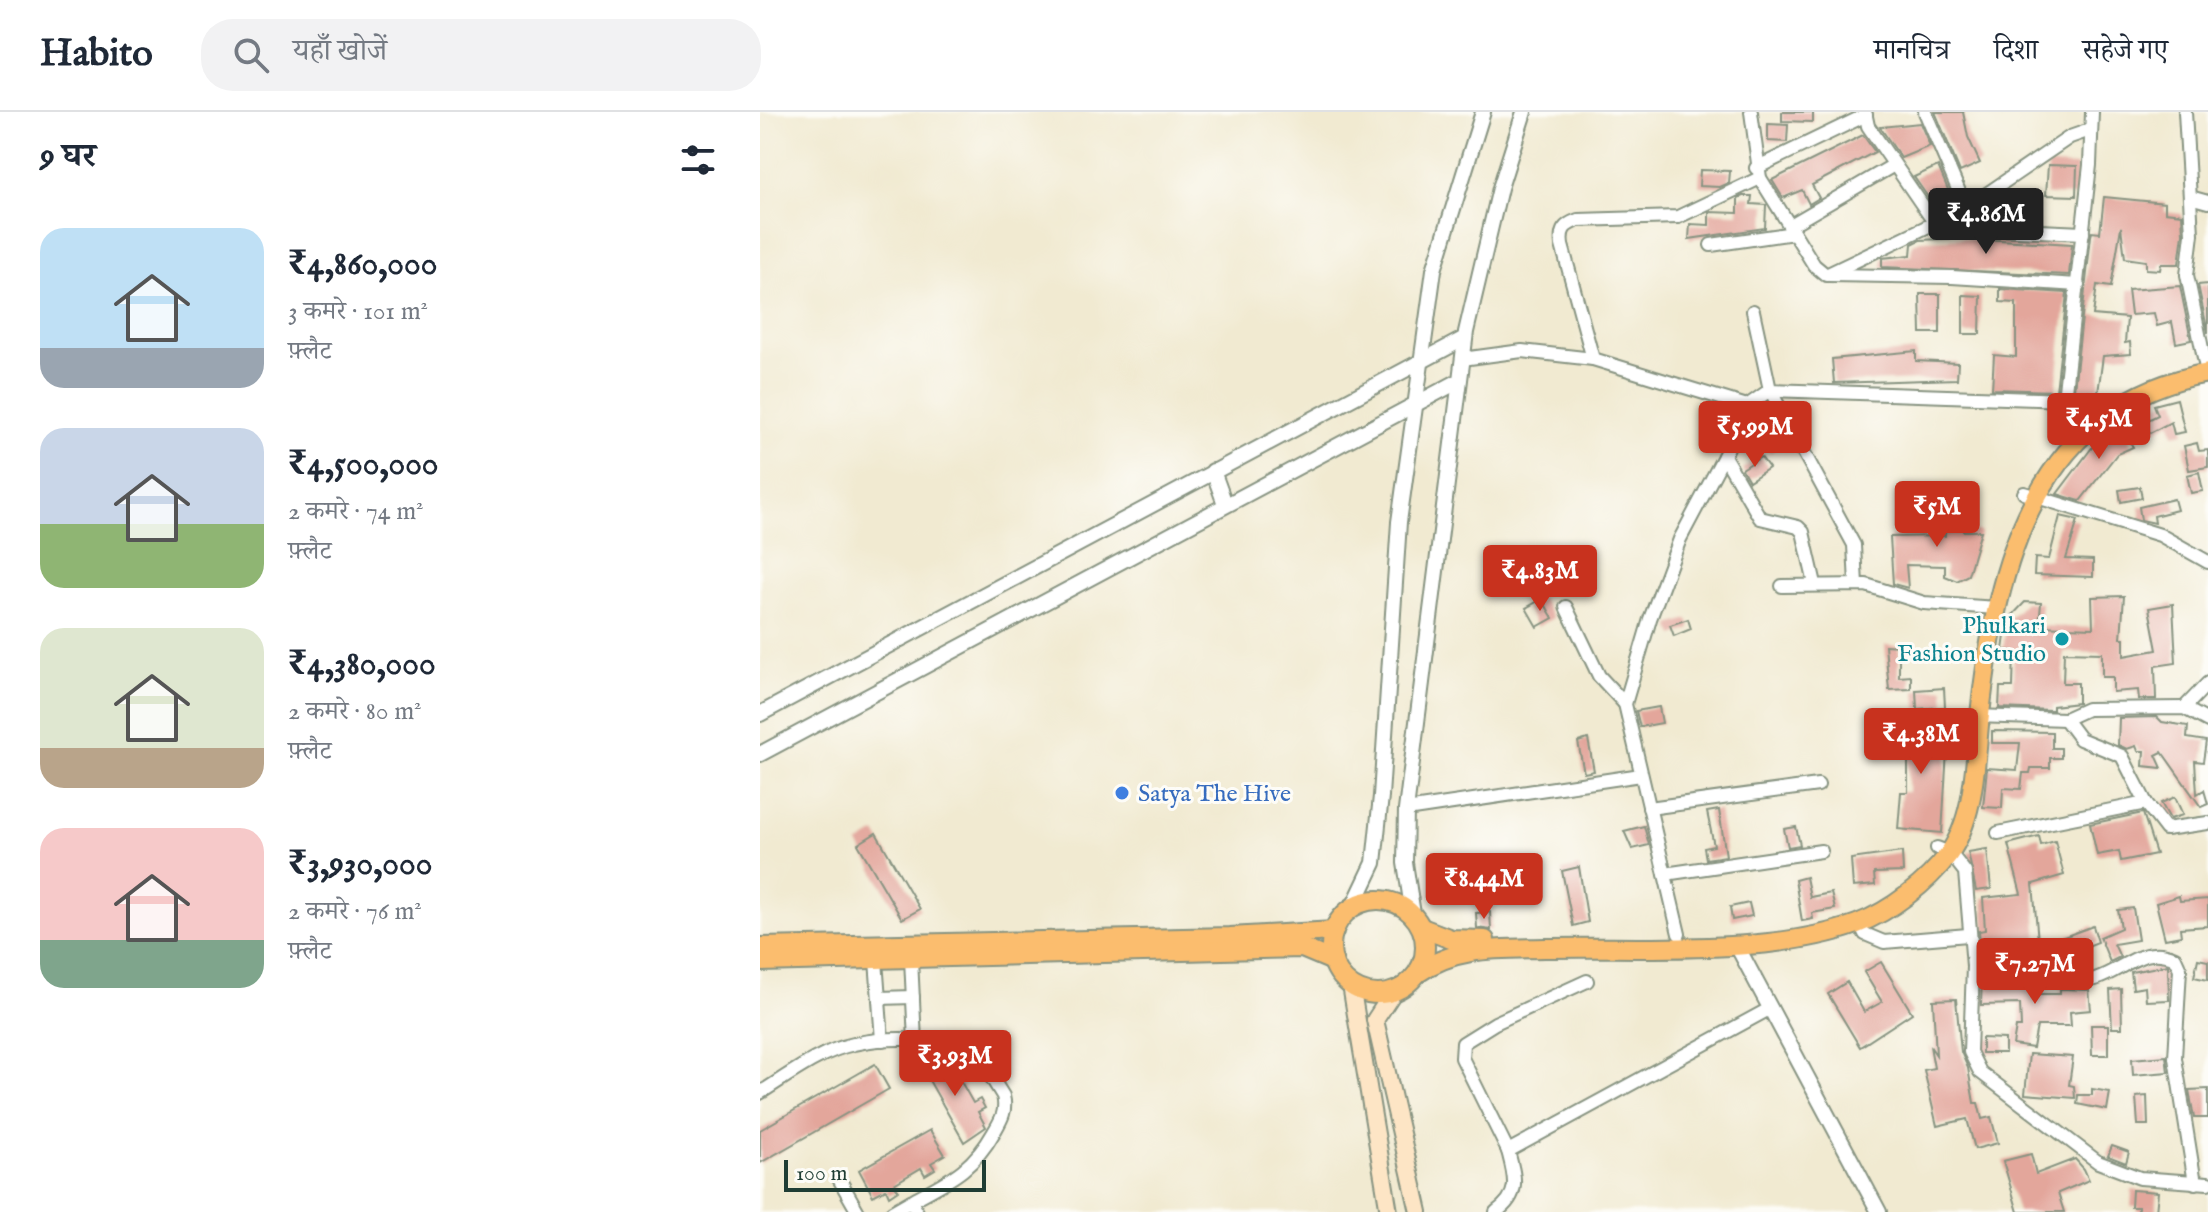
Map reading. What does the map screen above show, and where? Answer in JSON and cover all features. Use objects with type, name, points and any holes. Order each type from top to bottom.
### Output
[{"type":"main road","points":[[1333,961],[1334,931],[1353,907],[1368,901],[1385,900],[1400,905],[1417,921],[1451,939],[1736,944],[1816,935],[1860,923],[1916,888],[1943,851],[1958,801],[1976,716],[2004,544],[2029,495],[2068,440],[2134,396],[2207,368]]},
{"type":"main road","points":[[1419,1212],[1375,1020],[1394,991],[1437,959],[1479,949],[1780,929],[1843,919],[1884,900],[1905,886],[1943,851]]},
{"type":"main road","points":[[1417,921],[1425,944],[1418,973]]},
{"type":"main road","points":[[760,947],[1230,937],[1334,931]]},
{"type":"main road","points":[[760,962],[1302,948],[1333,961],[1351,985],[1364,992],[1394,991]]},
{"type":"main road","points":[[1351,985],[1389,1212]]},
{"type":"street","points":[[1353,907],[1374,863],[1399,522],[1434,270],[1483,112]]},
{"type":"street","points":[[1417,921],[1405,863],[1406,810],[1459,381],[1465,338],[1500,188],[1524,112]]},
{"type":"street","points":[[1751,112],[1758,173],[1814,265],[1826,275],[1952,277],[2078,285]]},
{"type":"street","points":[[1925,112],[1966,208]]},
{"type":"street","points":[[2068,440],[2064,400],[2078,285],[2092,112]]},
{"type":"street","points":[[2185,112],[2192,234],[2187,275],[2207,368]]},
{"type":"street","points":[[1593,359],[1562,245],[1561,233],[1566,224],[1578,220],[1678,217],[1865,114],[1868,126],[1934,222],[1951,227],[2083,233]]},
{"type":"street","points":[[1826,275],[1966,208],[2070,137],[2090,130]]},
{"type":"street","points":[[1711,245],[1792,229],[1894,165]]},
{"type":"street","points":[[2190,197],[2208,202]]},
{"type":"street","points":[[1753,311],[1773,402],[1854,545],[1856,585]]},
{"type":"street","points":[[760,714],[1465,338]]},
{"type":"street","points":[[1462,359],[1522,351],[1593,359],[1747,406]]},
{"type":"street","points":[[760,754],[1459,381]]},
{"type":"street","points":[[1679,934],[1625,704],[1650,619],[1680,539],[1747,406],[1770,390],[2064,400]]},
{"type":"street","points":[[1724,456],[1760,518],[1798,527],[1803,532],[1815,584]]},
{"type":"street","points":[[1213,471],[1225,504]]},
{"type":"street","points":[[2029,495],[2160,535],[2208,562]]},
{"type":"street","points":[[1782,586],[1856,585],[1924,603],[1992,608]]},
{"type":"street","points":[[1566,607],[1599,676],[1625,704]]},
{"type":"street","points":[[2184,708],[2208,683]]},
{"type":"street","points":[[1976,716],[2065,719],[2087,709],[2184,708],[2208,721]]},
{"type":"street","points":[[2065,719],[2080,739],[2122,756],[2146,803],[2166,829],[2208,823]]},
{"type":"street","points":[[1406,810],[1641,775]]},
{"type":"street","points":[[1649,808],[1818,785]]},
{"type":"street","points":[[1998,833],[2146,803]]},
{"type":"street","points":[[1665,874],[1821,851]]},
{"type":"street","points":[[1943,851],[1965,872],[1973,966],[1970,1052],[1980,1072],[2109,1167],[2140,1178],[2201,1183],[2175,1058],[2180,969],[2175,958],[2135,957],[2096,979],[2072,980],[1973,966]]},
{"type":"street","points":[[1860,923],[1865,934],[1884,942],[1968,935]]},
{"type":"street","points":[[1736,944],[1879,1212]]},
{"type":"street","points":[[911,959],[915,1041]]},
{"type":"street","points":[[876,960],[882,1040]]},
{"type":"street","points":[[1496,1212],[1510,1201],[1517,1186],[1508,1151],[1462,1058],[1463,1043],[1495,1023],[1587,981]]},
{"type":"street","points":[[879,998],[913,997]]},
{"type":"street","points":[[1508,1151],[1771,1008]]},
{"type":"street","points":[[760,1093],[853,1044],[882,1040],[972,1046],[1006,1106],[976,1162],[914,1207],[892,1212]]},
{"type":"street","points":[[838,1177],[858,1212]]},
{"type":"building","points":[[1782,112],[1813,112],[1813,122],[1782,121]]},
{"type":"building","points":[[1935,112],[1963,112],[1968,137],[1980,163],[1960,172]]},
{"type":"building","points":[[1920,123],[1930,146],[1901,158],[1880,127]]},
{"type":"building","points":[[1768,124],[1788,125],[1787,142],[1768,141]]},
{"type":"building","points":[[1863,135],[1875,152],[1812,185],[1819,198],[1809,204],[1802,190],[1783,198],[1772,180]]},
{"type":"building","points":[[2048,165],[2077,166],[2076,196],[2046,195]]},
{"type":"building","points":[[1938,166],[1949,192],[1930,200],[1914,177]]},
{"type":"building","points":[[1700,170],[1730,171],[1729,183],[1720,187],[1699,186]]},
{"type":"building","points":[[1752,196],[1751,204],[1766,205],[1765,228],[1689,239],[1690,224],[1709,225],[1709,212],[1738,213],[1738,198]]},
{"type":"building","points":[[2104,197],[2165,203],[2165,212],[2182,214],[2183,234],[2179,264],[2161,264],[2160,270],[2146,269],[2146,261],[2125,258],[2121,227],[2111,287],[2097,285],[2093,315],[2127,318],[2125,343],[2130,342],[2131,354],[2103,356],[2098,393],[2074,390],[2091,236],[2092,232],[2100,233]]},
{"type":"building","points":[[1962,238],[2072,244],[2069,275],[1882,267],[1882,258],[1911,255],[1912,244],[1920,240]]},
{"type":"building","points":[[2208,284],[2208,333],[2198,285]]},
{"type":"building","points":[[2180,286],[2191,340],[2176,343],[2172,322],[2157,326],[2154,313],[2131,315],[2128,290]]},
{"type":"building","points":[[2000,289],[2067,293],[2056,391],[1992,389],[1994,355],[2016,357],[2016,303],[2000,302]]},
{"type":"building","points":[[1920,294],[1940,294],[1940,333],[1921,333]]},
{"type":"building","points":[[1963,295],[1981,296],[1980,334],[1963,334]]},
{"type":"building","points":[[1916,351],[1916,361],[1958,363],[1957,379],[1834,383],[1832,359]]},
{"type":"building","points":[[2177,399],[2185,432],[2174,434],[2171,422],[2150,433],[2144,422],[2158,415],[2154,405]]},
{"type":"building","points":[[2135,418],[2143,433],[2129,440],[2133,447],[2117,454],[2080,501],[2057,494],[2094,445]]},
{"type":"building","points":[[1781,432],[1787,441],[1770,453],[1764,444]]},
{"type":"building","points":[[2197,443],[2199,451],[2208,450],[2208,467],[2189,470],[2184,446]]},
{"type":"building","points":[[1761,457],[1769,468],[1749,481],[1742,469]]},
{"type":"building","points":[[2199,472],[2203,491],[2191,493],[2187,475]]},
{"type":"building","points":[[2140,487],[2142,498],[2121,502],[2119,490]]},
{"type":"building","points":[[2174,499],[2177,510],[2154,516],[2155,523],[2141,520],[2139,507]]},
{"type":"building","points":[[1947,500],[1963,500],[1963,531],[1981,531],[1968,575],[1957,581],[1945,576],[1945,566],[1906,565],[1908,588],[1893,584],[1890,537],[1945,536]]},
{"type":"building","points":[[2060,516],[2078,520],[2066,559],[2093,560],[2093,577],[2034,575],[2035,558],[2049,559]]},
{"type":"building","points":[[2124,596],[2121,638],[2124,638],[2124,656],[2157,650],[2149,608],[2173,604],[2176,663],[2155,666],[2156,699],[2139,699],[2138,690],[2113,692],[2113,677],[2102,677],[2102,653],[2064,652],[2063,683],[2078,683],[2078,703],[2053,706],[2053,710],[1999,708],[2000,687],[2013,687],[2014,651],[2003,650],[2007,621],[2025,602],[2041,603],[2039,626],[2093,628],[2092,597]]},
{"type":"building","points":[[1542,599],[1553,618],[1537,627],[1526,608]]},
{"type":"building","points":[[1688,619],[1691,629],[1674,636],[1670,625]]},
{"type":"building","points":[[1885,645],[1899,646],[1899,677],[1911,676],[1911,689],[1889,690]]},
{"type":"building","points":[[1944,688],[1945,707],[1917,709],[1916,690]]},
{"type":"building","points":[[1659,707],[1662,723],[1640,727],[1636,711]]},
{"type":"building","points":[[2157,717],[2162,722],[2188,726],[2187,738],[2206,741],[2203,762],[2195,761],[2197,794],[2204,790],[2208,804],[2201,807],[2162,752],[2156,755],[2162,768],[2143,766],[2144,751],[2138,751],[2136,746],[2127,749],[2118,745],[2119,718]]},
{"type":"building","points":[[1883,723],[1906,723],[1906,735],[1955,736],[1955,751],[1947,751],[1942,833],[1898,829],[1901,792],[1908,792],[1908,754],[1882,754]]},
{"type":"building","points":[[1992,731],[2052,732],[2052,748],[2061,748],[2061,758],[2050,758],[2050,768],[2031,768],[2030,773],[2023,773],[2021,789],[2003,788],[2002,808],[1983,807],[1987,768],[2017,770],[2020,743],[1992,743]]},
{"type":"building","points":[[1588,739],[1594,771],[1584,773],[1578,742]]},
{"type":"building","points":[[2175,797],[2183,815],[2170,819],[2161,803]]},
{"type":"building","points":[[1719,810],[1726,856],[1706,859],[1704,848],[1714,846],[1707,812]]},
{"type":"building","points":[[2143,813],[2156,854],[2121,861],[2119,851],[2097,855],[2090,824]]},
{"type":"building","points":[[1644,826],[1649,845],[1632,849],[1624,831]]},
{"type":"building","points":[[1796,827],[1800,845],[1788,847],[1784,829]]},
{"type":"building","points":[[876,833],[920,909],[902,919],[858,844]]},
{"type":"building","points":[[2039,836],[2041,845],[2055,841],[2064,875],[2033,884],[2038,941],[2052,937],[2053,941],[2093,926],[2098,942],[2072,952],[2073,955],[2059,963],[2036,968],[1990,960],[1990,944],[1980,944],[1979,931],[1985,930],[1983,898],[2021,894],[2008,844]]},
{"type":"building","points":[[1987,849],[1991,889],[1976,891],[1968,852]]},
{"type":"building","points":[[1902,852],[1903,872],[1874,873],[1875,885],[1853,887],[1851,859]]},
{"type":"building","points":[[1579,867],[1588,922],[1573,926],[1562,871]]},
{"type":"building","points":[[1806,877],[1810,897],[1831,893],[1835,909],[1812,913],[1813,919],[1802,921],[1795,880]]},
{"type":"building","points":[[2179,896],[2180,901],[2208,899],[2208,926],[2180,928],[2181,936],[2165,939],[2156,903]]},
{"type":"building","points":[[1749,903],[1752,916],[1732,920],[1730,907]]},
{"type":"building","points":[[2133,908],[2138,940],[2114,944],[2120,957],[2110,962],[2100,937],[2121,928],[2118,910]]},
{"type":"building","points":[[1490,912],[1491,930],[1477,928],[1476,913]]},
{"type":"building","points":[[2198,959],[2208,961],[2208,980],[2194,977]]},
{"type":"building","points":[[1881,962],[1912,1013],[1860,1047],[1828,994],[1847,982],[1864,1012],[1882,1002],[1864,972]]},
{"type":"building","points":[[2168,965],[2169,1000],[2146,1001],[2145,987],[2133,989],[2131,972]]},
{"type":"building","points":[[1982,977],[2033,986],[2033,994],[2060,994],[2060,989],[2089,990],[2091,1010],[2070,1012],[2071,1026],[2037,1026],[2033,1048],[2013,1045],[2016,1027],[2021,1027],[2020,1004],[1981,1005]]},
{"type":"building","points":[[2121,989],[2122,1028],[2112,1028],[2110,990]]},
{"type":"building","points":[[1956,999],[1961,1052],[1968,1068],[1974,1103],[1978,1103],[1982,1119],[1991,1117],[1998,1143],[1975,1149],[1967,1119],[1937,1126],[1924,1070],[1934,1068],[1930,1046],[1936,1055],[1933,1000]]},
{"type":"building","points":[[2091,1025],[2108,1025],[2108,1055],[2092,1055]]},
{"type":"building","points":[[1982,1038],[2005,1039],[2005,1053],[1982,1053]]},
{"type":"building","points":[[2029,1054],[2073,1057],[2069,1085],[2074,1086],[2075,1098],[2025,1094]]},
{"type":"building","points":[[946,1055],[973,1103],[980,1099],[985,1108],[978,1112],[986,1127],[964,1142],[922,1068]]},
{"type":"building","points":[[2166,1056],[2168,1072],[2133,1075],[2132,1059]]},
{"type":"building","points":[[875,1064],[889,1089],[760,1163],[760,1130]]},
{"type":"building","points":[[2092,1089],[2110,1092],[2107,1110],[2077,1104],[2078,1095],[2092,1095]]},
{"type":"building","points":[[2208,1089],[2208,1118],[2194,1118],[2189,1090]]},
{"type":"building","points":[[2147,1096],[2148,1125],[2138,1125],[2136,1097]]},
{"type":"building","points":[[930,1130],[945,1155],[931,1163],[935,1169],[925,1175],[921,1168],[894,1184],[898,1190],[889,1196],[886,1189],[873,1196],[859,1170]]},
{"type":"building","points":[[2112,1146],[2129,1152],[2126,1163],[2108,1156]]},
{"type":"building","points":[[2031,1154],[2036,1174],[2075,1159],[2084,1169],[2089,1180],[2058,1193],[2064,1212],[2018,1212],[2003,1161]]},
{"type":"building","points":[[2132,1190],[2158,1192],[2156,1212],[2138,1212],[2138,1207],[2131,1207]]},
{"type":"place","name":"Phulkari Fashion Studio","points":[[2062,639]]},
{"type":"place","name":"Satya The Hive","points":[[1122,793]]}]
